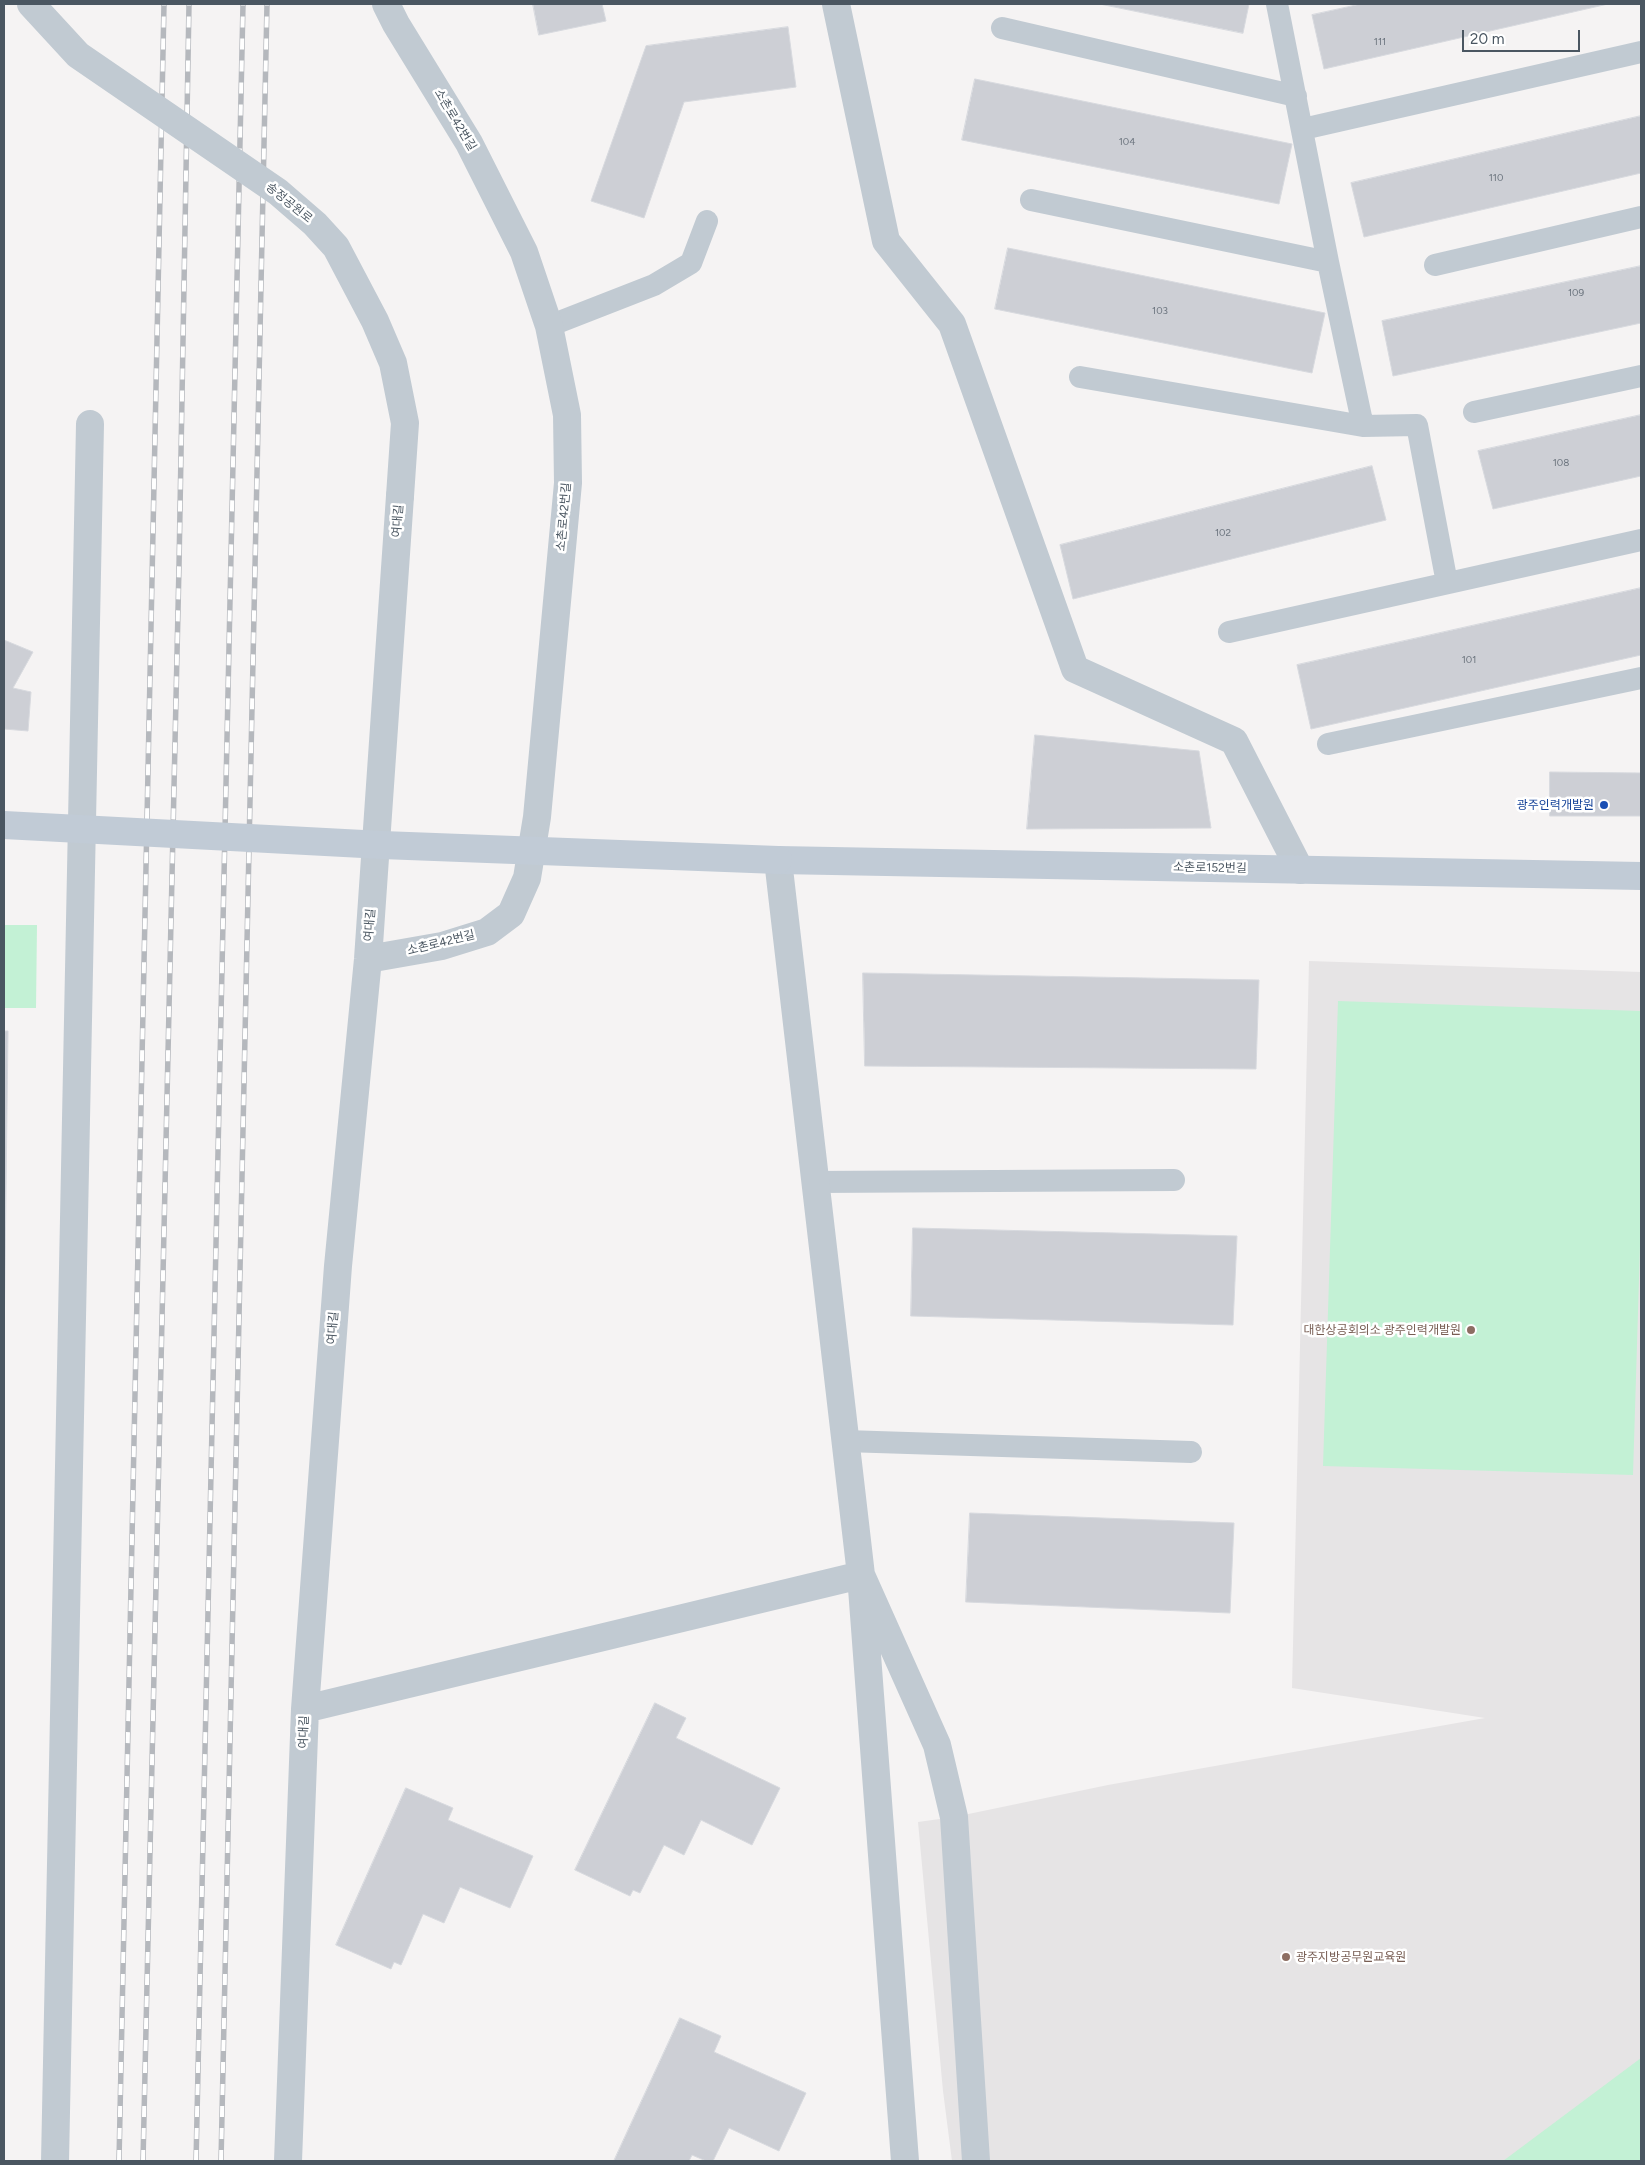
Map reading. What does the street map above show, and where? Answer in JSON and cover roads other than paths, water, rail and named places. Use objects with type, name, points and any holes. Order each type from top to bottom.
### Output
[{"type":"street","name":"송정공원로","points":[[31,4],[78,55],[278,192],[315,224],[336,247],[375,321],[393,363],[405,423],[400,496]]},
{"type":"street","name":"소촌로42번길","points":[[368,960],[442,946],[487,932],[511,914],[527,878],[537,817],[568,483],[567,415],[549,326],[524,252],[496,192],[470,143],[396,24],[386,4]]},
{"type":"street","points":[[836,4],[886,241],[952,324],[1075,669],[1234,741],[1300,870]]},
{"type":"street","points":[[55,2161],[90,424]]},
{"type":"street","name":"여대길","points":[[288,2161],[305,1709],[338,1266],[368,960],[400,496]]},
{"type":"street","name":"소촌로152번길","points":[[4,825],[382,845],[778,860],[1641,876]]},
{"type":"street","points":[[778,860],[861,1574],[905,2161]]},
{"type":"street","points":[[305,1709],[861,1574]]},
{"type":"street","points":[[861,1574],[937,1745],[954,1817],[976,2161]]},
{"type":"lane","points":[[1277,4],[1328,262],[1363,426]]},
{"type":"lane","points":[[1002,28],[1296,96]]},
{"type":"lane","points":[[1303,129],[1641,52]]},
{"type":"lane","points":[[1031,200],[1328,262]]},
{"type":"lane","points":[[1435,265],[1641,218]]},
{"type":"lane","points":[[549,326],[654,285],[691,262],[707,222]]},
{"type":"lane","points":[[1474,412],[1641,376]]},
{"type":"lane","points":[[1080,377],[1363,426],[1417,425],[1447,583]]},
{"type":"lane","points":[[1230,632],[1641,540]]},
{"type":"lane","points":[[1328,744],[1641,678]]},
{"type":"lane","points":[[815,1182],[1174,1180]]},
{"type":"lane","points":[[845,1441],[1191,1452]]},
{"type":"railway","points":[[119,2161],[164,4]]},
{"type":"railway","points":[[143,2161],[179,566],[189,4]]},
{"type":"railway","points":[[196,2161],[243,4]]},
{"type":"railway","points":[[221,2161],[267,4]]},
{"type":"place","name":"광주인력개발원","points":[[1604,805]]},
{"type":"place","name":"대한상공회의소 광주인력개발원","points":[[1471,1330]]},
{"type":"place","name":"광주지방공무원교육원","points":[[1286,1957]]}]
